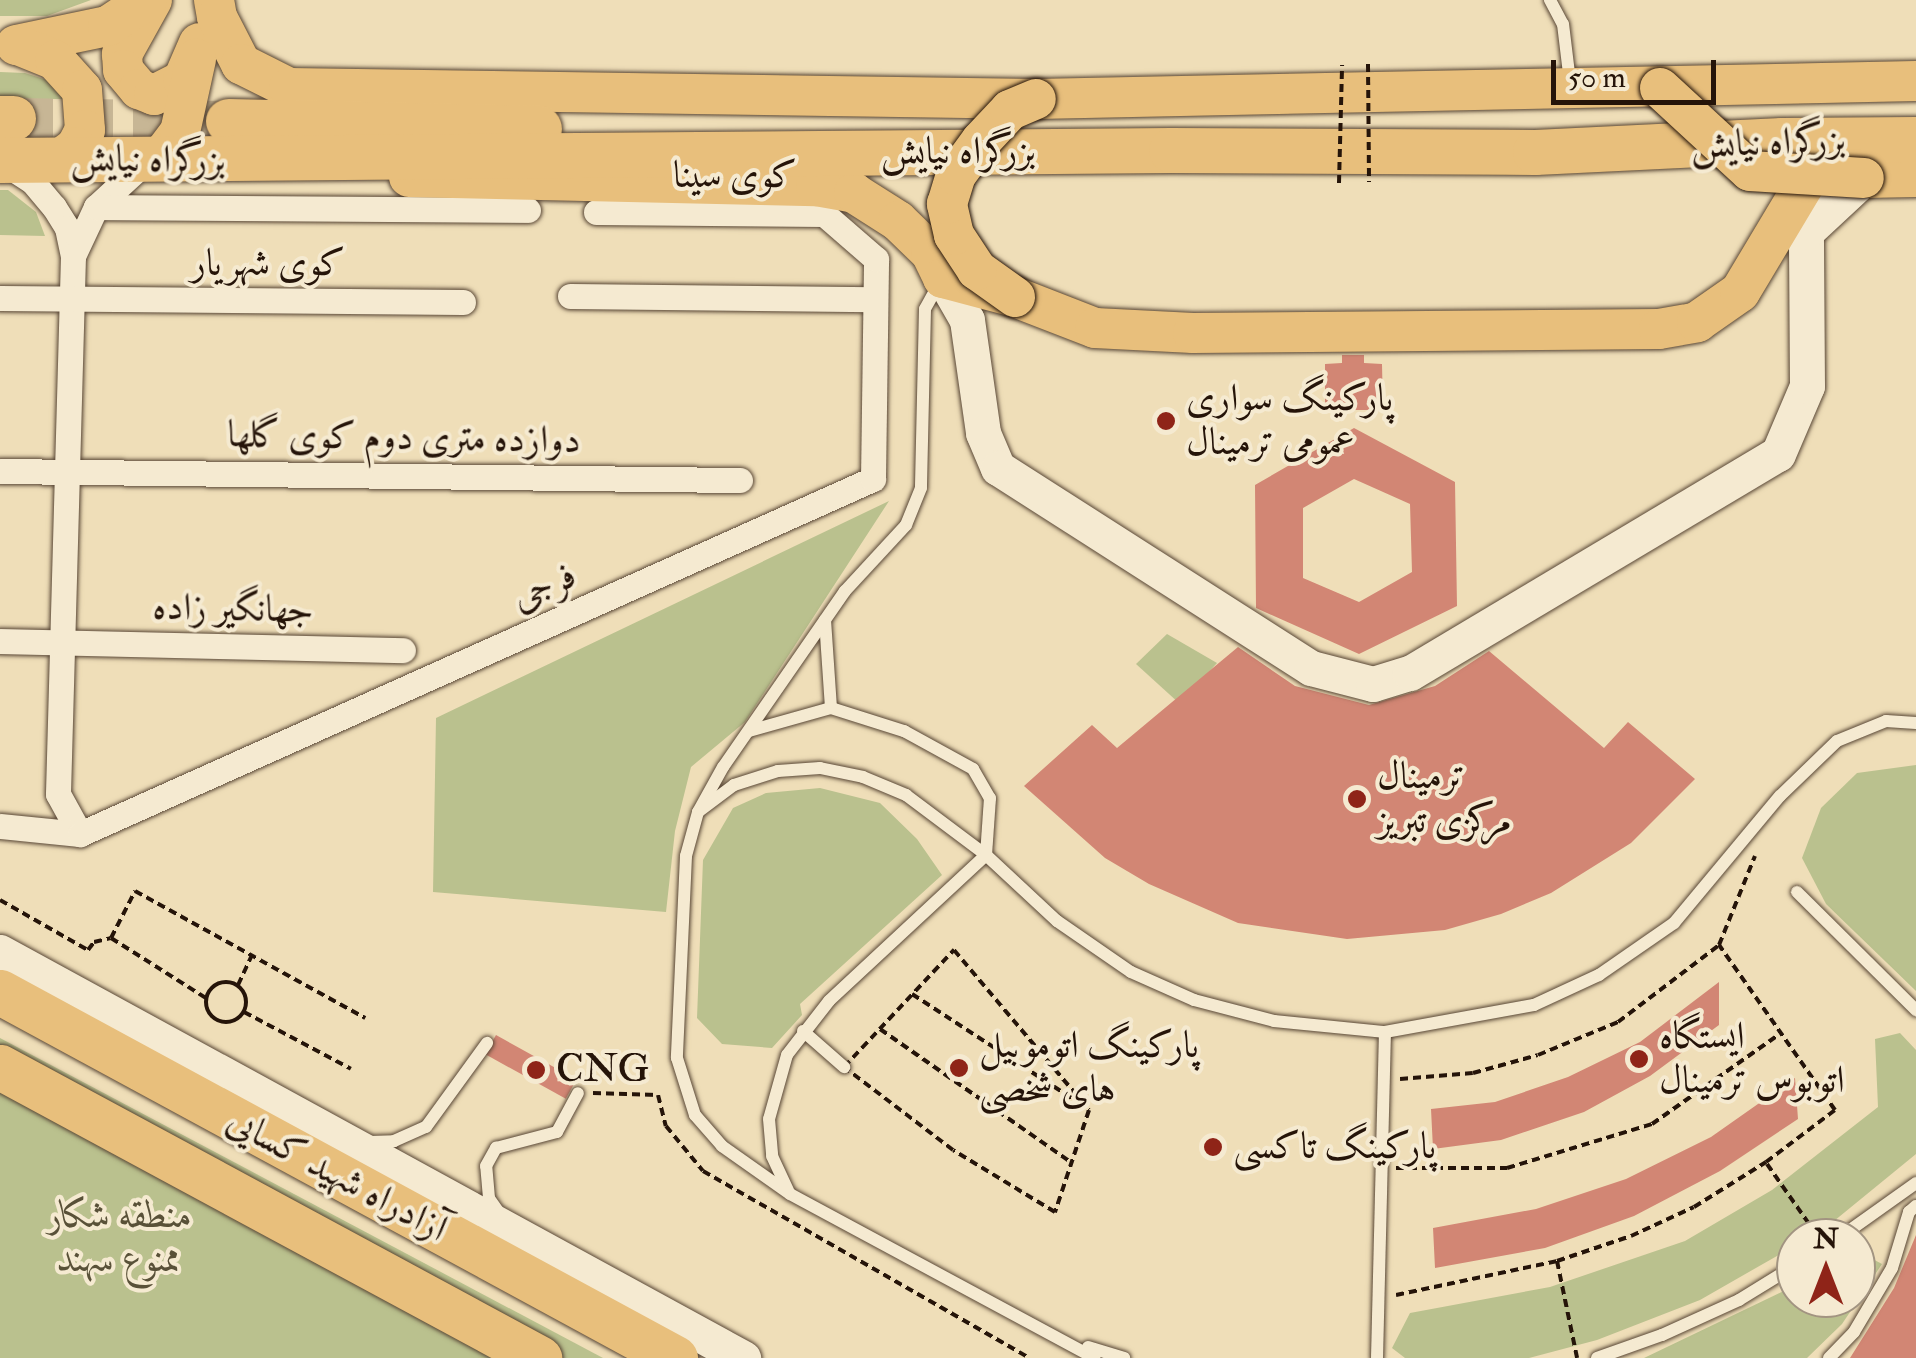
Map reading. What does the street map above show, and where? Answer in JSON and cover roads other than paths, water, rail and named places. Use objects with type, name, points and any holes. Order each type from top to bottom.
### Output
[{"type":"highway","name":"بزرگراه نیایش","points":[[228,121],[597,129],[1170,126],[1534,122],[1776,110],[1916,109]]},
{"type":"highway","name":"بزرگراه نیایش","points":[[0,160],[327,161],[1172,150],[1535,152],[1782,140],[1916,139]]},
{"type":"highway","name":"آزادراه شهید کسایی","points":[[0,992],[675,1358]]},
{"type":"highway","name":"آزادراه شهید کسایی","points":[[0,1067],[539,1358]]},
{"type":"main road","points":[[150,0],[122,54],[123,70],[140,89],[154,95],[183,80],[199,43]]},
{"type":"main road","points":[[9,45],[108,26],[150,0]]},
{"type":"main road","points":[[146,161],[164,153],[180,132],[188,112],[210,0]]},
{"type":"main road","name":"بزرگراه نیایش","points":[[210,0],[240,64],[289,88],[1036,99],[1916,81]]},
{"type":"main road","points":[[9,45],[55,60],[82,90],[85,130],[76,147],[60,158]]},
{"type":"main road","points":[[1660,88],[1750,171],[1916,177]]},
{"type":"main road","points":[[1014,297],[977,270],[954,235],[948,204],[956,175],[981,141],[1010,110],[1036,99]]},
{"type":"main road","points":[[327,161],[380,177],[816,186],[854,193],[898,221],[931,252],[942,278],[1014,297],[1096,328],[1194,333],[1659,329],[1697,322],[1740,292],[1810,175]]},
{"type":"street","points":[[0,160],[32,181],[54,207],[67,228],[73,256],[58,794],[80,834]]},
{"type":"street","points":[[73,256],[96,207],[120,180],[146,161]]},
{"type":"street","points":[[942,278],[968,320],[983,434],[998,468],[1311,668],[1373,684],[1410,673],[1778,454],[1807,386],[1806,232],[1864,178]]},
{"type":"street","points":[[96,207],[528,210]]},
{"type":"street","name":"کوی سینا","points":[[596,212],[824,214],[876,259],[874,299]]},
{"type":"street","points":[[570,296],[874,299]]},
{"type":"street","name":"کوی شهریار","points":[[0,298],[464,302]]},
{"type":"street","name":"فرجی","points":[[80,834],[874,479],[874,299]]},
{"type":"street","name":"دوازده متری دوم کوی گلها","points":[[0,471],[740,480]]},
{"type":"street","name":"جهانگیر زاده","points":[[0,641],[403,650]]},
{"type":"street","points":[[0,826],[80,834]]},
{"type":"street","points":[[0,952],[743,1358]]},
{"type":"lane","points":[[1550,0],[1563,24],[1570,90]]},
{"type":"lane","points":[[942,278],[925,309],[921,488],[906,525],[825,620],[698,812],[686,856],[677,1058],[695,1115],[722,1146],[790,1194],[1095,1358]]},
{"type":"lane","points":[[825,620],[831,708]]},
{"type":"lane","points":[[749,730],[831,708],[904,730],[972,768],[990,798],[986,855],[829,1001],[803,1031],[776,1082],[770,1119],[772,1156],[790,1194]]},
{"type":"lane","points":[[698,812],[734,785],[778,771],[820,768],[863,776],[906,795],[986,855],[1057,920],[1146,979],[1194,1000],[1274,1022],[1385,1032],[1534,1005],[1599,975],[1674,923],[1780,796],[1837,741],[1886,722],[1916,723]]},
{"type":"lane","points":[[1797,892],[1916,1010]]},
{"type":"lane","points":[[803,1031],[844,1068]]},
{"type":"lane","points":[[1377,1358],[1385,1032]]},
{"type":"lane","points":[[352,1143],[394,1141],[426,1127],[487,1043]]},
{"type":"lane","points":[[512,1233],[490,1198],[486,1166],[496,1148],[557,1132],[578,1093]]},
{"type":"lane","points":[[1868,1218],[1916,1184]]},
{"type":"lane","points":[[1829,1358],[1854,1332],[1892,1268],[1909,1212],[1916,1206]]},
{"type":"lane","points":[[1597,1358],[1724,1307],[1776,1277]]},
{"type":"lane","points":[[1066,1341],[1124,1358]]},
{"type":"tunnel","points":[[13,118],[228,121]]},
{"type":"place","name":"پارکینگ سواری عمومی ترمینال","points":[[1166,421]]},
{"type":"place","name":"ترمینال مرکزی تبریز","points":[[1357,799]]},
{"type":"place","name":"ایستگاه اتوبوس ترمینال","points":[[1639,1059]]},
{"type":"place","name":"پارکینگ اتوموبیل های شخصی","points":[[959,1068]]},
{"type":"place","name":"CNG","points":[[536,1070]]},
{"type":"place","name":"پارکینگ تاکسی","points":[[1213,1147]]},
{"type":"park label","name":"منطقه شکار ممنوع سهند","points":[[120,1238]]}]
